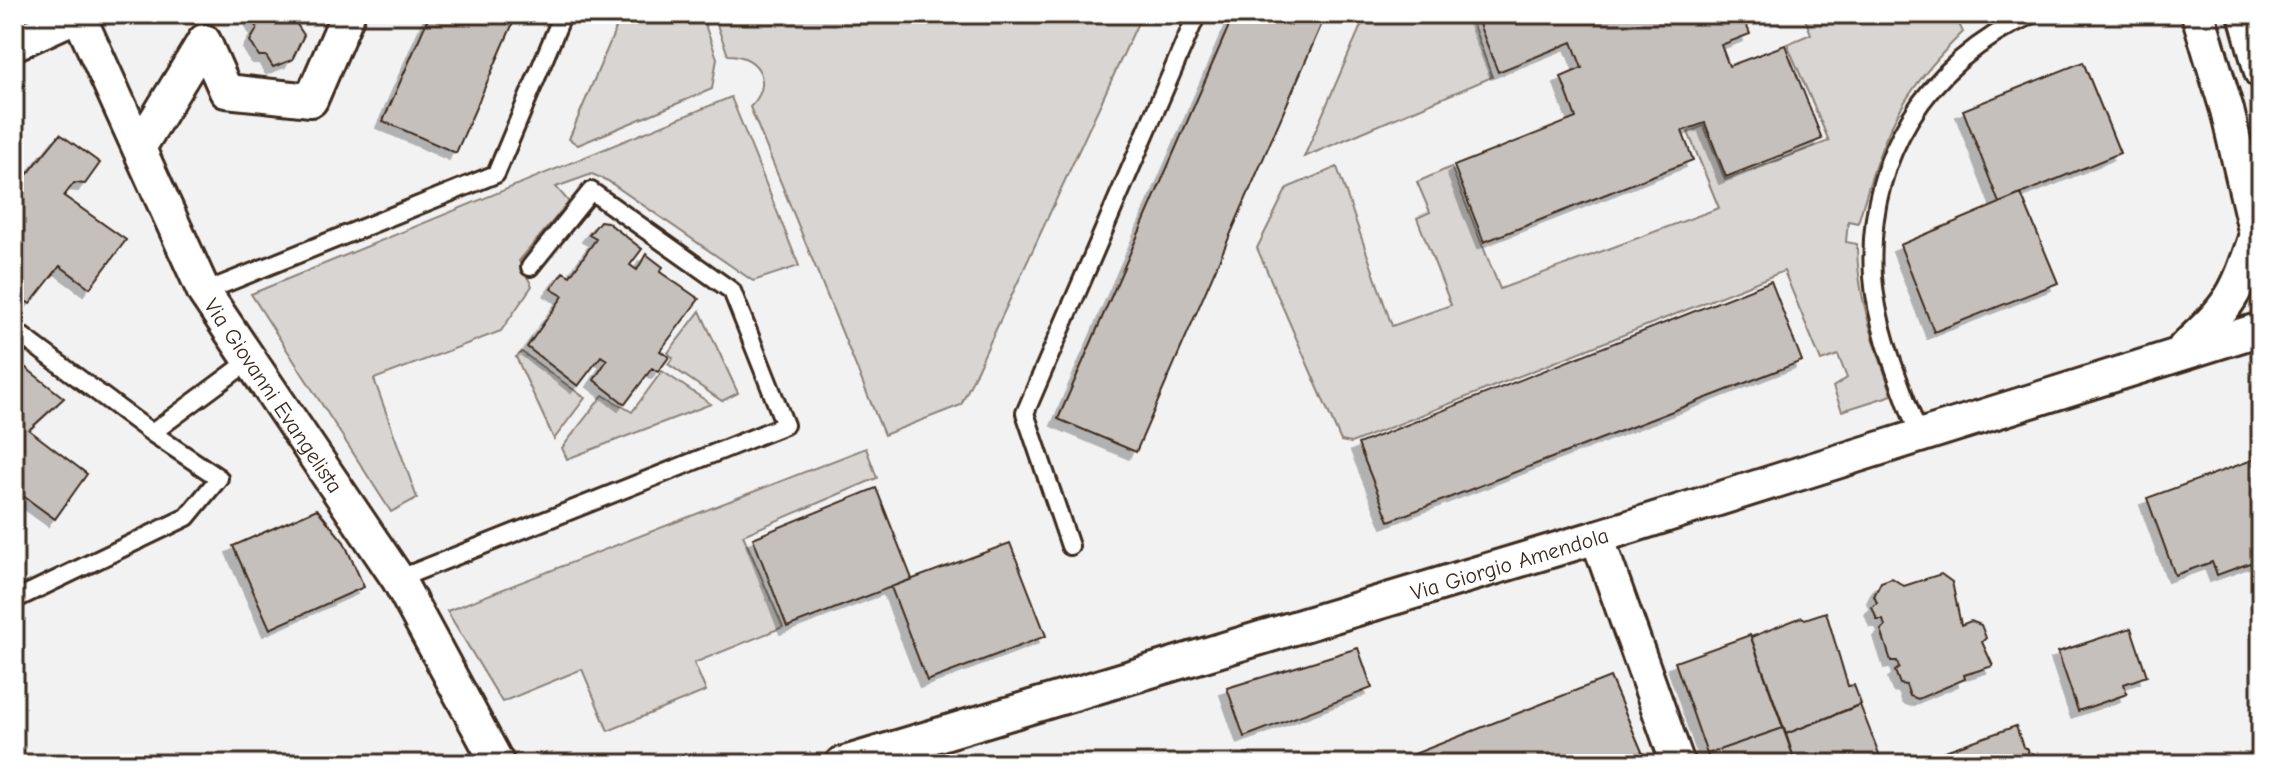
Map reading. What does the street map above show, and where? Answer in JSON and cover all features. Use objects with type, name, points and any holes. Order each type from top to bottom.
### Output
[{"type":"street","points":[[14,44],[78,14]]},
{"type":"street","name":"Via Giovanni Evangelista","points":[[78,14],[204,292],[398,579],[498,764]]},
{"type":"street","points":[[139,148],[204,41],[226,91],[311,100],[348,14]]},
{"type":"street","points":[[2198,14],[2227,110],[2259,245]]},
{"type":"street","points":[[2245,14],[2261,72]]},
{"type":"street","name":"Via Giorgio Amendola","points":[[2176,355],[2225,311],[2259,245]]},
{"type":"street","name":"Via Giorgio Amendola","points":[[841,764],[1597,537],[2261,329]]},
{"type":"street","points":[[1597,537],[1678,764]]},
{"type":"lane","points":[[204,292],[496,174],[563,14]]},
{"type":"lane","points":[[1070,546],[1025,413],[1197,14]]},
{"type":"lane","points":[[1919,436],[1884,339],[1873,278],[1876,199],[1899,133],[1942,75],[1995,31],[2033,14]]},
{"type":"lane","points":[[398,579],[785,425],[732,291],[591,191],[530,267]]},
{"type":"lane","points":[[14,330],[152,433],[219,478],[187,517],[14,600]]},
{"type":"lane","points":[[152,433],[249,361]]},
{"type":"shaded area","points":[[622,14],[701,14],[717,58],[712,89],[578,145],[569,139]]},
{"type":"shaded area","points":[[713,14],[1142,14],[961,405],[884,435],[750,107],[761,89],[760,72],[748,60],[728,55]]},
{"type":"shaded area","points":[[1366,14],[1469,14],[1492,77],[1304,157]]},
{"type":"shaded area","points":[[1803,14],[1954,14],[1963,32],[1907,98],[1885,141],[1858,223],[1848,221],[1846,242],[1857,244],[1864,302],[1892,395],[1842,411],[1833,387],[1847,378],[1838,355],[1821,361],[1784,271],[1351,443],[1341,441],[1257,248],[1287,188],[1337,167],[1392,326],[1451,305],[1417,218],[1430,212],[1417,182],[1451,167],[1500,289],[1719,208],[1688,132],[1704,126],[1725,180],[1829,141],[1787,44],[1811,34]]},
{"type":"shaded area","points":[[731,97],[799,266],[753,281],[608,181],[592,174],[556,187],[569,202],[519,261],[532,286],[501,331],[374,379],[417,498],[391,512],[251,294]]},
{"type":"shaded area","points":[[700,311],[738,393],[722,401],[668,364],[673,358],[668,353]]},
{"type":"shaded area","points":[[522,352],[585,398],[554,439],[516,357]]},
{"type":"shaded area","points":[[662,371],[711,404],[567,459],[562,448],[603,395],[632,412]]},
{"type":"shaded area","points":[[866,448],[877,478],[743,535],[783,627],[694,663],[706,691],[608,731],[582,669],[502,702],[447,611]]},
{"type":"building","points":[[290,14],[304,35],[292,60],[273,67],[266,56],[259,56],[250,41],[257,29],[253,19]]},
{"type":"building","points":[[430,14],[517,14],[456,153],[383,121]]},
{"type":"building","points":[[1234,14],[1326,14],[1136,452],[1058,419]]},
{"type":"building","points":[[1475,14],[1582,14],[1584,18],[1595,14],[1742,14],[1750,34],[1721,45],[1729,66],[1785,45],[1822,139],[1726,177],[1705,123],[1682,131],[1693,160],[1484,242],[1454,166],[1576,118],[1561,77],[1582,68],[1572,42],[1498,72]]},
{"type":"building","points":[[2083,62],[2120,153],[1999,203],[1963,110]]},
{"type":"building","points":[[60,134],[100,163],[85,184],[74,183],[64,196],[126,240],[90,288],[60,266],[30,304],[14,293],[14,167],[26,176]]},
{"type":"building","points":[[2021,194],[2058,283],[1934,332],[1900,245]]},
{"type":"building","points":[[600,221],[607,222],[642,249],[630,265],[637,270],[646,254],[663,267],[660,272],[699,299],[660,351],[669,357],[658,372],[652,368],[625,404],[594,380],[607,360],[601,356],[578,386],[527,347],[563,296],[551,289],[563,272],[570,276],[596,239],[589,235]]},
{"type":"building","points":[[1771,281],[1802,361],[1389,521],[1358,444]]},
{"type":"building","points":[[21,364],[64,398],[29,430],[87,474],[55,519],[23,496],[14,508],[14,373]]},
{"type":"building","points":[[2255,459],[2261,476],[2261,559],[2217,575],[2212,562],[2175,575],[2147,498]]},
{"type":"building","points":[[876,488],[912,579],[787,627],[753,538]]},
{"type":"building","points":[[317,509],[344,542],[364,587],[270,629],[233,546]]},
{"type":"building","points":[[1010,543],[1046,636],[927,681],[891,587]]},
{"type":"building","points":[[1941,574],[1952,582],[1961,625],[1971,621],[1981,625],[1986,638],[1982,642],[1993,666],[1964,675],[1965,679],[1918,699],[1910,696],[1906,685],[1900,684],[1895,671],[1899,668],[1897,661],[1891,661],[1881,630],[1885,626],[1883,620],[1877,620],[1872,607],[1877,603],[1874,596],[1881,582],[1892,578],[1904,586]]},
{"type":"building","points":[[1826,612],[1848,686],[1854,685],[1861,704],[1786,734],[1751,637],[1802,617],[1805,619]]},
{"type":"building","points":[[2131,628],[2147,676],[2124,684],[2127,694],[2078,711],[2058,652]]},
{"type":"building","points":[[1750,635],[1783,728],[1707,754],[1675,662]]},
{"type":"building","points":[[1358,648],[1372,688],[1244,737],[1227,688]]},
{"type":"building","points":[[1610,677],[1646,761],[1637,764],[1407,764],[1404,758]]},
{"type":"building","points":[[1860,705],[1883,764],[1796,764],[1786,734]]},
{"type":"building","points":[[2016,726],[2023,747],[2028,749],[2029,764],[1908,764]]},
{"type":"building","points":[[1783,728],[1796,764],[1711,764],[1707,754]]}]
